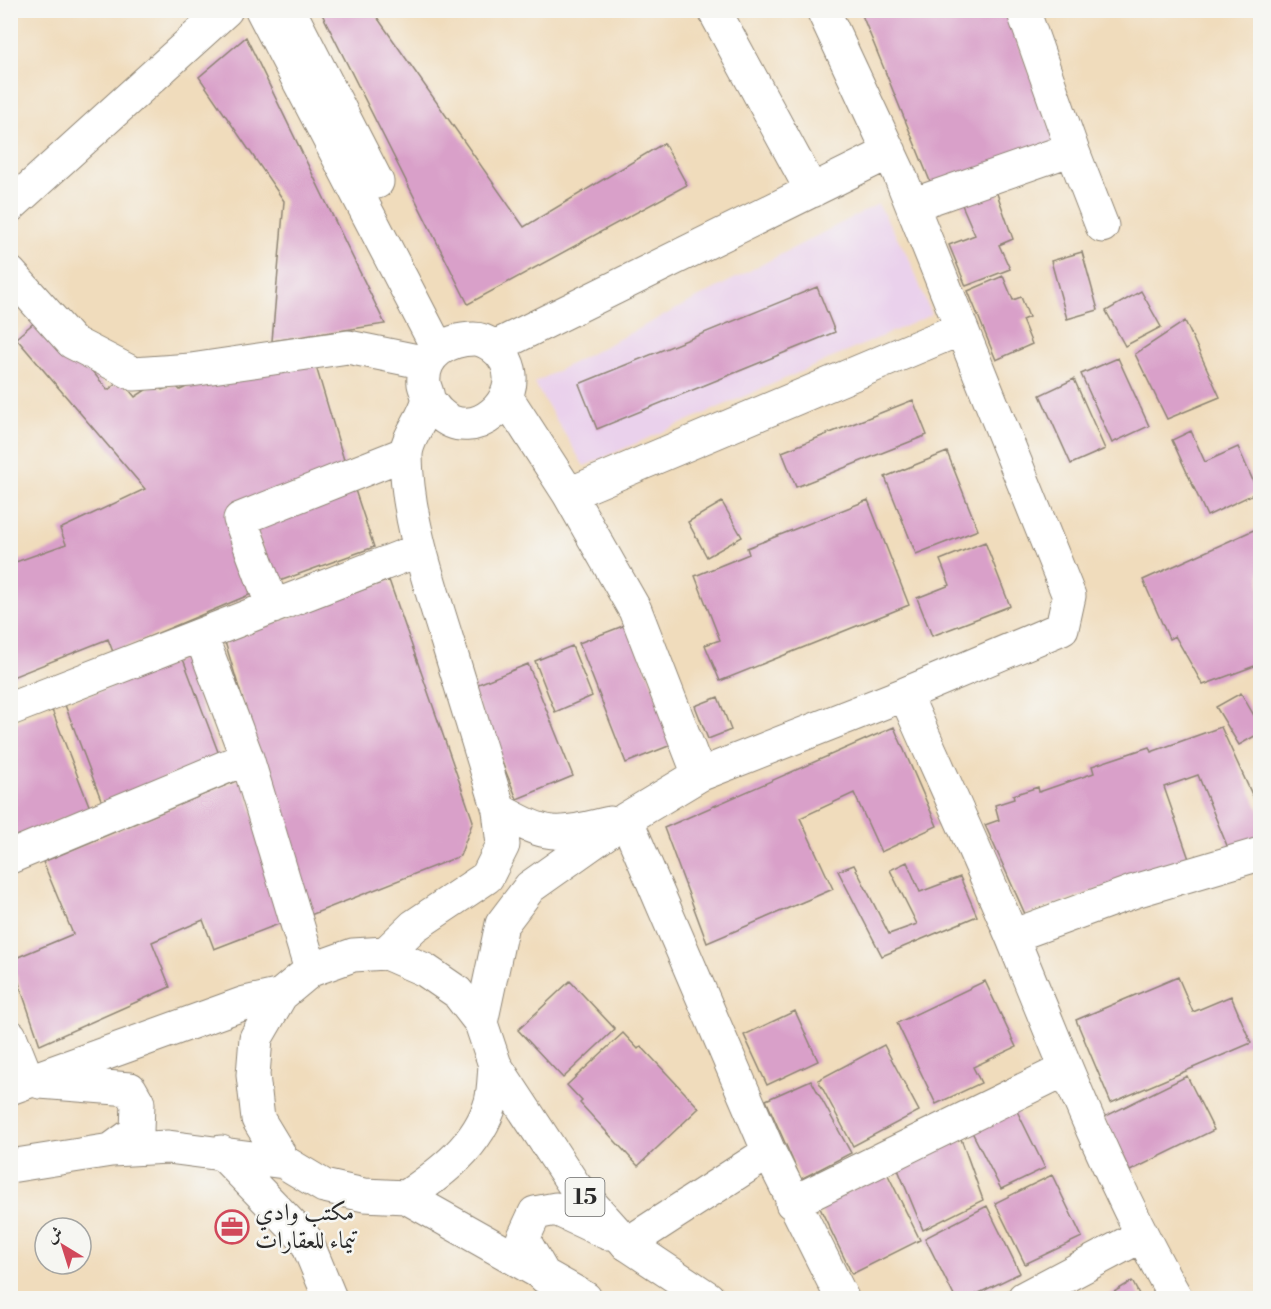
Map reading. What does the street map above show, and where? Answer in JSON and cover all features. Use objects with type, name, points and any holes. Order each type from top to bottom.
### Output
[{"type":"main road","points":[[10,206],[226,10]]},
{"type":"main road","points":[[262,10],[441,350]]},
{"type":"main road","points":[[290,10],[441,350]]},
{"type":"main road","points":[[714,10],[812,190]]},
{"type":"main road","points":[[481,1023],[502,924],[530,887],[626,819],[699,775],[905,694],[1062,628],[1069,596],[895,163],[823,10]]},
{"type":"main road","points":[[1023,10],[1102,226]]},
{"type":"main road","points":[[912,205],[1072,149]]},
{"type":"main road","points":[[500,354],[812,190],[895,163]]},
{"type":"main road","points":[[500,354],[895,163]]},
{"type":"main road","points":[[10,273],[72,342],[134,374],[191,370],[348,347],[441,350],[478,339],[500,354],[510,378],[507,398],[495,413],[478,423],[459,423],[441,415],[428,400],[424,382],[441,350]]},
{"type":"main road","points":[[569,494],[960,328]]},
{"type":"main road","points":[[507,398],[569,494],[635,610],[699,775]]},
{"type":"main road","points":[[386,953],[414,926],[486,877],[503,845],[499,810],[419,550],[406,453],[428,400]]},
{"type":"main road","points":[[273,607],[240,519],[406,453]]},
{"type":"main road","points":[[10,709],[419,550]]},
{"type":"main road","points":[[201,636],[247,758],[311,970]]},
{"type":"main road","points":[[905,694],[1012,936],[1066,1069],[1141,1236],[1176,1299]]},
{"type":"main road","points":[[10,857],[247,758]]},
{"type":"main road","points":[[499,810],[535,830],[565,834],[626,819]]},
{"type":"main road","points":[[626,819],[769,1152],[792,1203],[842,1299]]},
{"type":"main road","points":[[1012,936],[1135,891],[1260,854]]},
{"type":"main road","name":"15","points":[[19,1085],[245,1003],[281,995],[311,970],[353,955],[386,953],[424,970],[457,992],[481,1023],[495,1065],[574,1185],[627,1244],[708,1299]]},
{"type":"main road","points":[[281,995],[256,1038],[253,1075],[258,1119],[284,1162]]},
{"type":"main road","points":[[10,1036],[19,1085],[129,1089],[138,1103],[137,1131],[111,1150]]},
{"type":"main road","points":[[406,1197],[446,1169],[478,1129],[491,1101],[495,1065]]},
{"type":"main road","points":[[792,1203],[1066,1069]]},
{"type":"main road","points":[[10,1166],[111,1150],[168,1147],[221,1152],[284,1162],[324,1186],[364,1195],[406,1197],[585,1299]]},
{"type":"main road","points":[[221,1152],[306,1240],[330,1299]]},
{"type":"main road","points":[[545,1277],[523,1239],[535,1213],[556,1209],[583,1219],[627,1244],[769,1152]]},
{"type":"main road","points":[[1024,1299],[1141,1236]]},
{"type":"shaded area","points":[[878,204],[910,260],[931,315],[584,466],[534,383]]},
{"type":"building","points":[[320,10],[372,10],[524,227],[664,143],[687,185],[468,304]]},
{"type":"building","points":[[860,10],[1006,10],[1057,144],[932,186]]},
{"type":"building","points":[[246,37],[385,324],[272,341],[284,201],[199,77]]},
{"type":"building","points":[[994,185],[1013,239],[999,245],[1010,269],[966,286],[949,245],[975,235],[959,198]]},
{"type":"building","points":[[1082,252],[1098,310],[1067,319],[1051,261]]},
{"type":"building","points":[[1003,276],[1013,300],[1021,297],[1029,317],[1022,320],[1032,344],[996,360],[968,291]]},
{"type":"building","points":[[817,287],[835,332],[597,429],[579,384]]},
{"type":"building","points":[[1141,291],[1161,327],[1125,346],[1106,311]]},
{"type":"building","points":[[36,321],[76,352],[108,390],[121,380],[135,397],[155,384],[162,390],[175,385],[180,390],[195,383],[315,363],[347,470],[227,509],[256,592],[113,652],[108,639],[10,678],[10,564],[66,544],[60,529],[145,489],[16,338]]},
{"type":"building","points":[[1185,321],[1220,397],[1167,419],[1135,354]]},
{"type":"building","points":[[1118,358],[1149,426],[1112,443],[1081,374]]},
{"type":"building","points":[[1074,379],[1105,449],[1071,464],[1040,395]]},
{"type":"building","points":[[913,400],[927,435],[796,487],[782,452]]},
{"type":"building","points":[[1191,431],[1205,462],[1238,447],[1258,492],[1207,516],[1172,440]]},
{"type":"building","points":[[947,452],[978,530],[916,554],[885,477]]},
{"type":"building","points":[[353,484],[374,547],[274,583],[253,523]]},
{"type":"building","points":[[868,500],[909,605],[720,681],[705,645],[720,640],[695,576],[749,554],[747,548]]},
{"type":"building","points":[[722,502],[742,537],[707,557],[688,522]]},
{"type":"building","points":[[1258,528],[1260,533],[1260,664],[1203,685],[1175,636],[1169,639],[1143,580]]},
{"type":"building","points":[[985,542],[1010,606],[932,636],[917,598],[950,585],[940,560]]},
{"type":"building","points":[[389,580],[473,821],[460,856],[308,916],[225,642]]},
{"type":"building","points":[[628,624],[676,743],[626,763],[579,643]]},
{"type":"building","points":[[572,646],[592,696],[555,712],[535,661]]},
{"type":"building","points":[[183,659],[220,757],[102,802],[65,705]]},
{"type":"building","points":[[528,664],[573,776],[517,799],[471,687]]},
{"type":"building","points":[[1241,693],[1260,726],[1260,733],[1239,745],[1216,707]]},
{"type":"building","points":[[718,697],[731,730],[708,739],[695,706]]},
{"type":"building","points":[[52,710],[90,808],[10,839],[10,726]]},
{"type":"building","points":[[894,727],[937,826],[881,852],[854,793],[800,818],[833,889],[707,943],[664,828]]},
{"type":"building","points":[[1221,727],[1260,812],[1260,838],[1228,848],[1198,775],[1164,787],[1189,859],[1025,914],[985,825],[999,820],[995,805],[1014,799],[1013,795],[1038,787],[1039,792],[1094,773],[1092,766],[1149,747],[1151,752]]},
{"type":"building","points":[[243,778],[284,922],[214,949],[203,920],[152,942],[170,987],[40,1045],[11,960],[73,934],[43,862]]},
{"type":"building","points":[[907,862],[920,892],[960,877],[977,916],[882,956],[838,871],[854,865],[889,934],[917,924],[890,870]]},
{"type":"building","points":[[1178,977],[1193,1012],[1231,996],[1251,1043],[1111,1103],[1076,1020]]},
{"type":"building","points":[[570,981],[615,1029],[563,1078],[518,1030]]},
{"type":"building","points":[[985,981],[1016,1047],[973,1067],[981,1083],[936,1104],[897,1023]]},
{"type":"building","points":[[795,1011],[818,1061],[767,1085],[744,1035]]},
{"type":"building","points":[[623,1033],[638,1049],[641,1046],[699,1108],[638,1166],[580,1103],[582,1101],[567,1085]]},
{"type":"building","points":[[884,1045],[919,1111],[853,1146],[818,1080]]},
{"type":"building","points":[[1187,1076],[1214,1130],[1130,1171],[1104,1117]]},
{"type":"building","points":[[811,1080],[851,1153],[801,1179],[766,1100]]},
{"type":"building","points":[[1016,1109],[1045,1168],[1001,1189],[971,1130]]},
{"type":"building","points":[[960,1136],[983,1200],[923,1230],[897,1167]]},
{"type":"building","points":[[887,1173],[920,1240],[852,1274],[819,1206]]},
{"type":"building","points":[[1052,1175],[1082,1237],[1025,1264],[995,1203]]},
{"type":"building","points":[[987,1206],[1020,1273],[969,1298],[955,1298],[925,1238]]},
{"type":"building","points":[[1132,1281],[1141,1298],[1104,1298]]},
{"type":"place","name":"مكتب وادي تيماء للعقارات","points":[[232,1227]]}]
